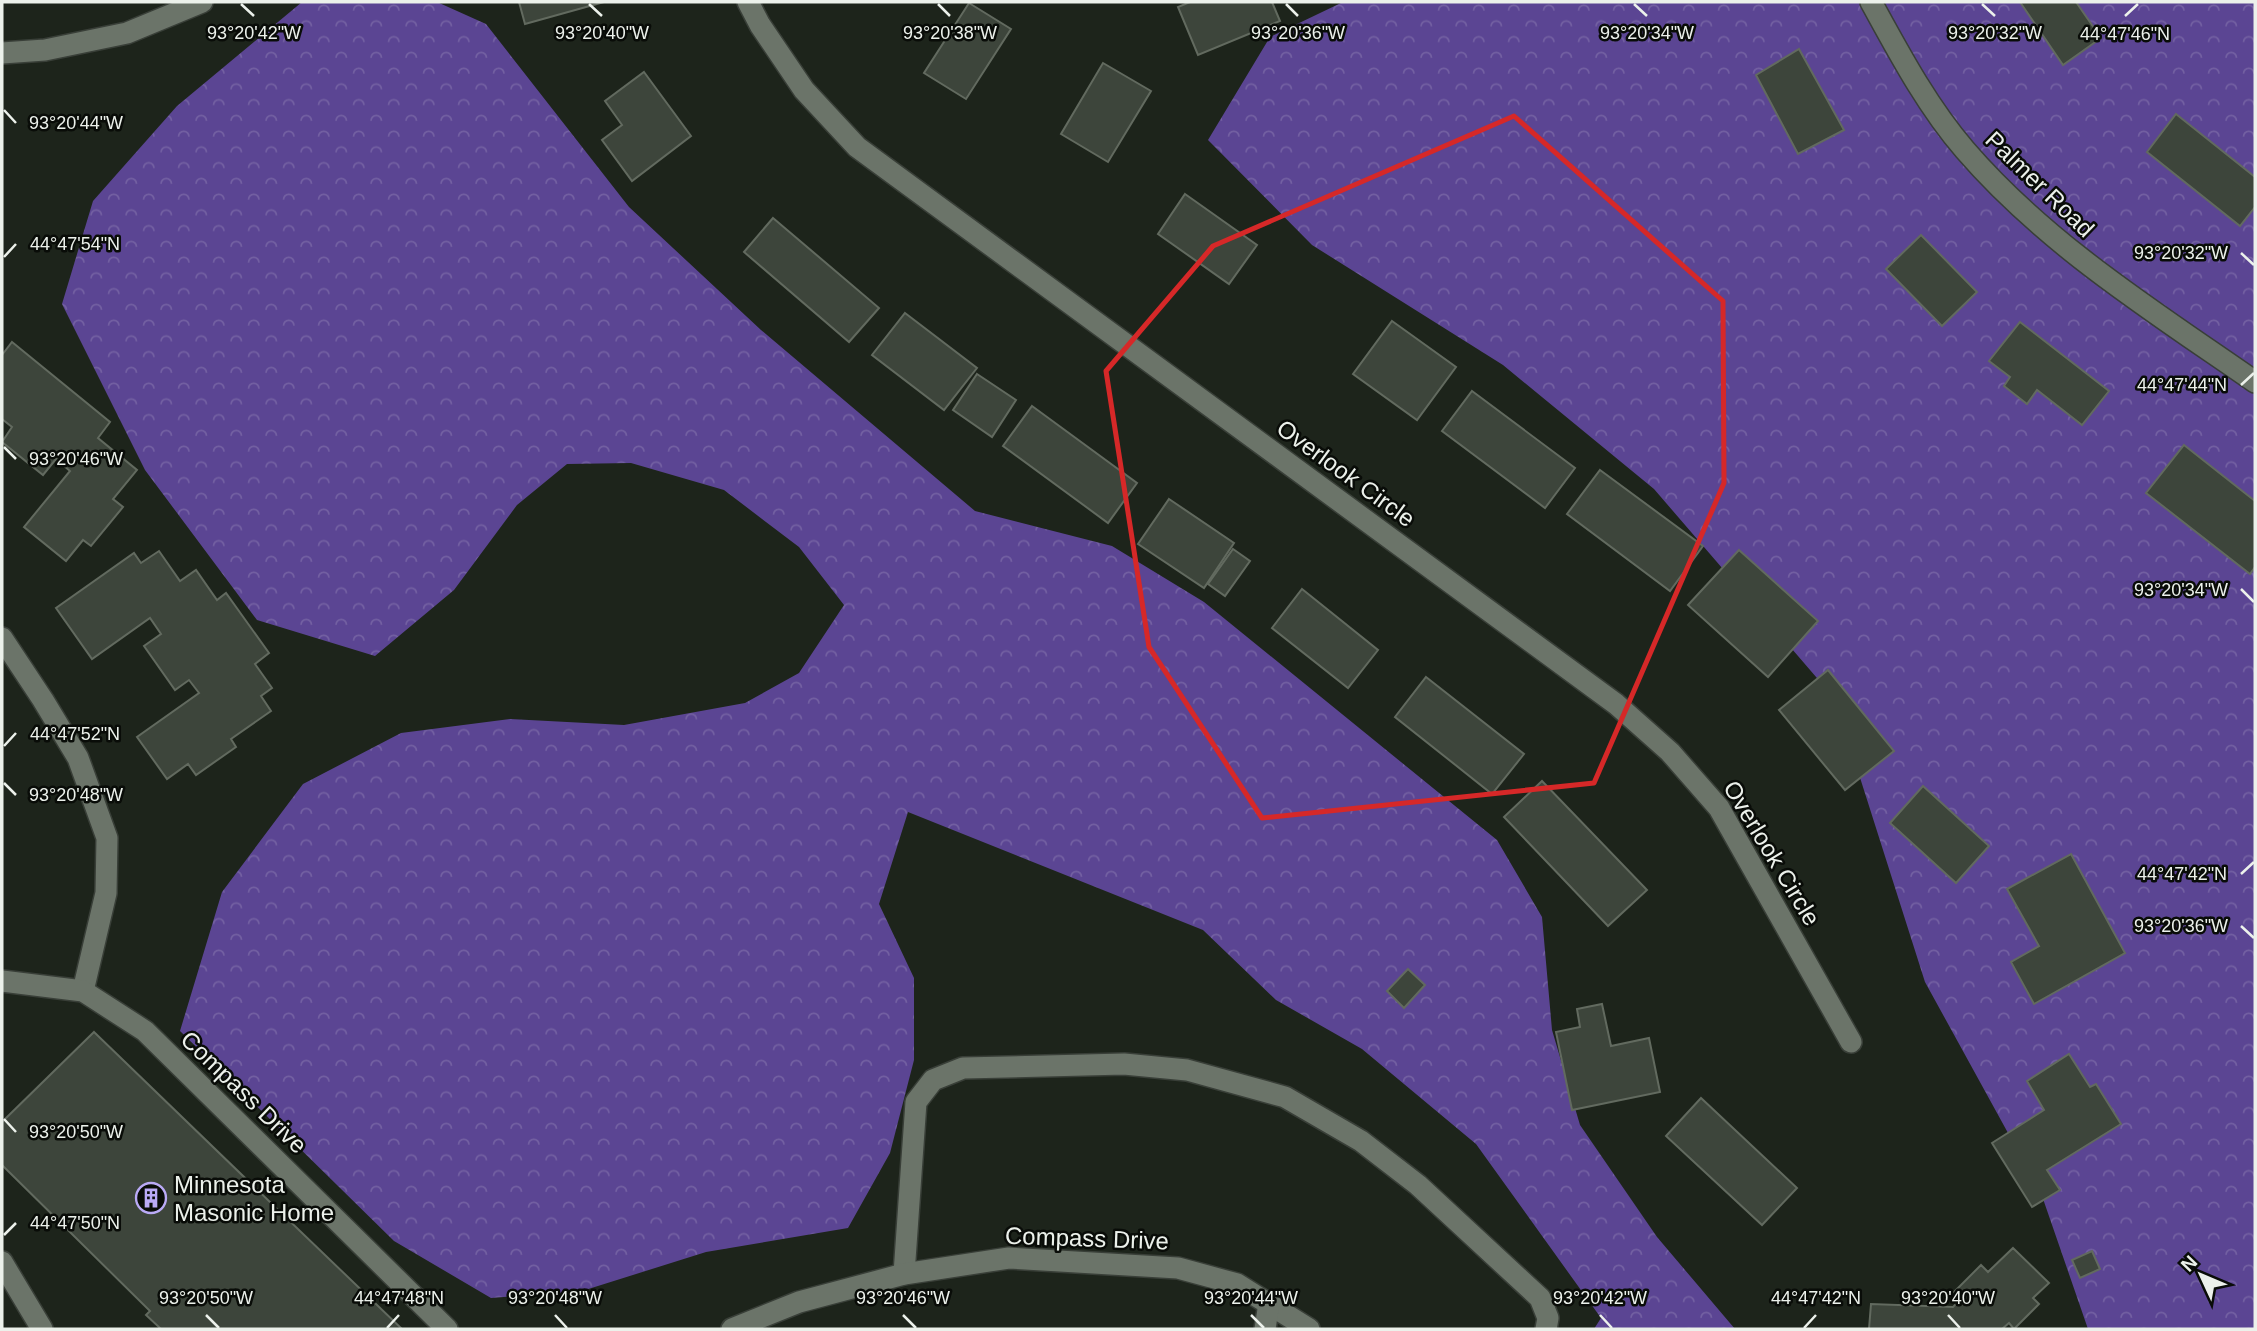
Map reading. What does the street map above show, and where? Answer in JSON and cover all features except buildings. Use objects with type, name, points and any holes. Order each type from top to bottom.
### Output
[{"type":"street","points":[[2,53],[45,50],[127,33],[202,2]]},
{"type":"street","name":"Overlook Circle","points":[[748,2],[760,25],[804,90],[857,146],[1616,704],[1670,752],[1719,808],[1851,1042]]},
{"type":"street","name":"Palmer Road","points":[[1871,2],[1912,75],[1964,149],[2026,213],[2094,270],[2255,382]]},
{"type":"street","points":[[2,638],[78,758],[107,838],[106,893],[83,991]]},
{"type":"street","name":"Compass Drive","points":[[2,981],[83,991],[145,1031],[447,1329]]},
{"type":"street","points":[[904,1274],[916,1102],[933,1080],[964,1068],[1124,1064],[1187,1070],[1284,1097],[1343,1130],[1418,1185],[1540,1298],[1548,1318],[1546,1329]]},
{"type":"street","name":"Compass Drive","points":[[732,1329],[799,1302],[904,1274],[1009,1258],[1178,1268],[1237,1284],[1309,1329]]},
{"type":"street","points":[[2,1262],[42,1329]]},
{"type":"street","points":[[1265,1329],[1269,1303]]},
{"type":"highlighted area","points":[[1514,116],[1723,301],[1724,483],[1594,783],[1262,818],[1149,647],[1106,371],[1213,246]]},
{"type":"green space","points":[[302,2],[437,2],[486,24],[629,207],[761,330],[975,511],[1112,546],[1204,602],[1497,840],[1542,917],[1552,1030],[1580,1125],[1657,1237],[1735,1329],[1594,1329],[1601,1318],[1476,1144],[1362,1049],[1276,1000],[1203,930],[908,812],[879,904],[914,978],[914,1060],[890,1153],[848,1228],[706,1252],[582,1291],[491,1298],[394,1241],[180,1031],[222,892],[303,784],[401,733],[510,719],[624,725],[745,703],[799,673],[844,605],[799,547],[724,490],[631,463],[567,464],[517,505],[454,590],[375,656],[257,620],[145,470],[62,304],[93,201],[177,106]]},
{"type":"green space","points":[[1343,2],[2255,2],[2255,1329],[2088,1329],[2041,1193],[1925,982],[1835,699],[1654,489],[1503,365],[1312,245],[1208,140],[1270,37]]},
{"type":"place","name":"Minnesota Masonic Home","points":[[151,1198]]}]
